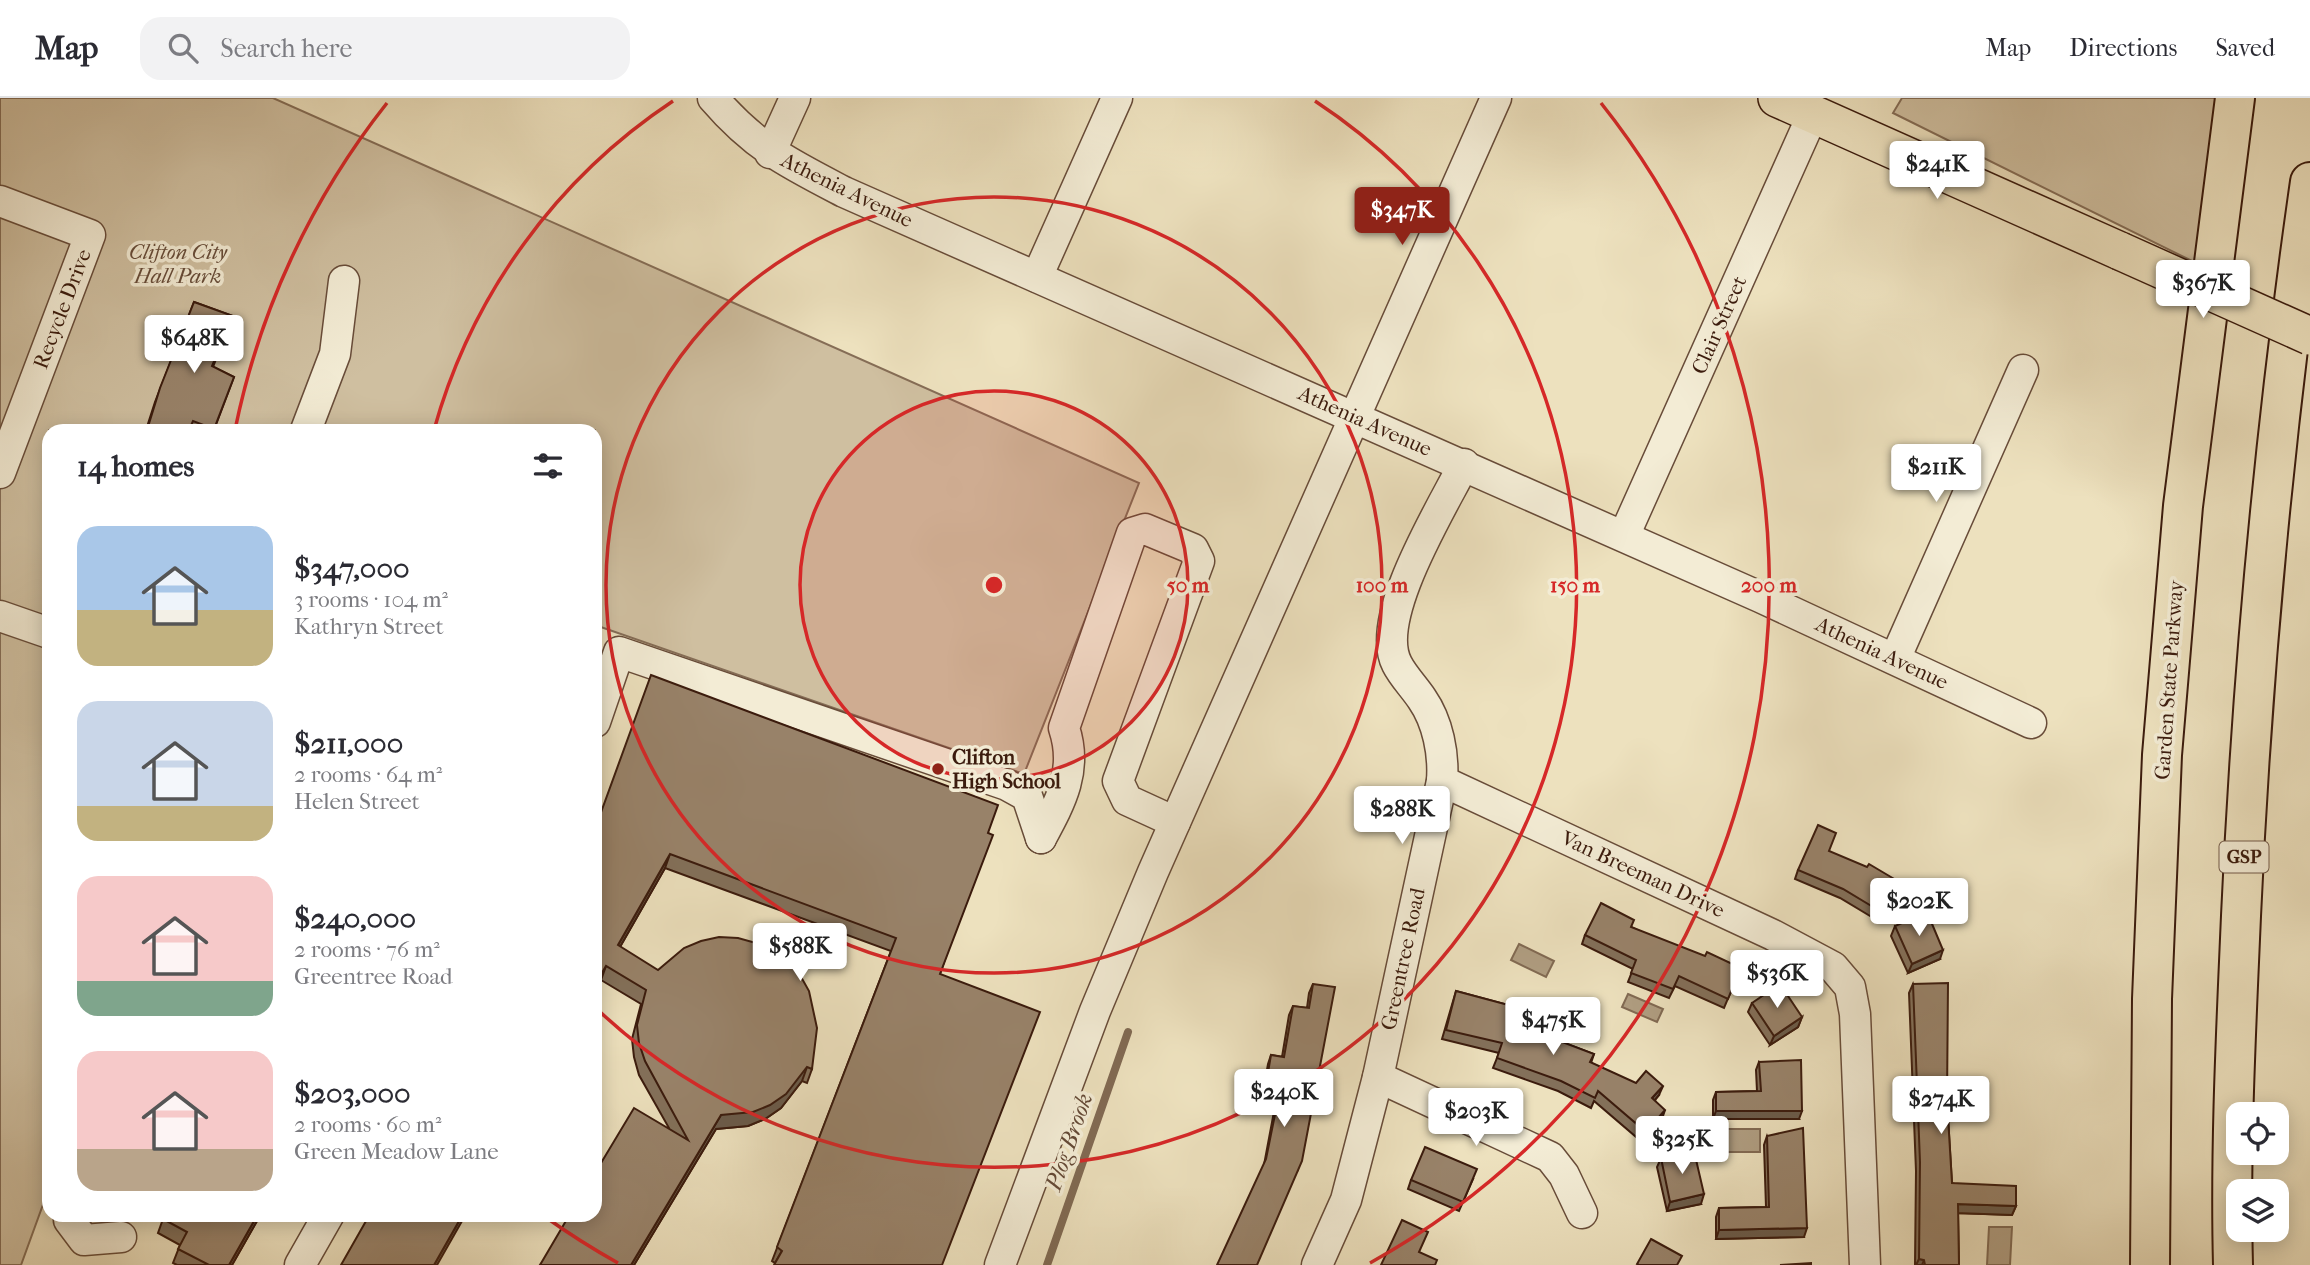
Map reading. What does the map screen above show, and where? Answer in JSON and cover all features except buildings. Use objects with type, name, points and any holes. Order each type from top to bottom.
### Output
[{"type":"highway","name":"Garden State Parkway","points":[[2150,1265],[2152,999],[2162,755],[2183,506],[2235,98]]},
{"type":"highway","name":"GSP","points":[[2233,1265],[2235,1041],[2249,732],[2274,451],[2310,182]]},
{"type":"main road","points":[[1777,98],[2310,336]]},
{"type":"street","name":"Athenia Avenue","points":[[713,98],[733,121],[770,153],[844,192],[1464,464],[2031,723]]},
{"type":"street","points":[[770,153],[795,98]]},
{"type":"street","points":[[1037,277],[1117,98]]},
{"type":"street","points":[[1000,1265],[1095,1011],[1175,822],[1496,98]]},
{"type":"street","name":"Clair Street","points":[[1624,536],[1814,114]]},
{"type":"street","name":"Recycle Drive","points":[[0,201],[90,235],[0,473]]},
{"type":"street","points":[[308,424],[335,354],[344,281]]},
{"type":"street","points":[[1895,659],[2023,370]]},
{"type":"street","name":"Greentree Road","points":[[1317,1265],[1346,1199],[1378,1077],[1441,781],[1443,760],[1432,719],[1396,663],[1390,644],[1394,613],[1402,588],[1464,464]]},
{"type":"street","points":[[602,702],[619,652],[1007,785],[1027,796],[1041,838],[1064,795],[1069,775],[1064,728],[1132,533],[1145,530],[1193,548],[1199,561],[1118,781],[1127,800],[1175,822]]},
{"type":"street","points":[[0,616],[42,631]]},
{"type":"street","name":"Van Breeman Drive","points":[[1441,781],[1748,923],[1833,967],[1850,987],[1855,1014],[1865,1265]]},
{"type":"street","points":[[1378,1077],[1550,1157],[1564,1175],[1582,1213]]},
{"type":"street","points":[[70,1222],[84,1240],[121,1237]]},
{"type":"street","points":[[300,1265],[324,1222]]},
{"type":"green space","name":"Clifton City Hall Park","points":[[0,98],[273,98],[1139,483],[1024,774],[602,627],[602,424],[42,424],[42,1207],[21,1265],[0,1265]]},
{"type":"green space","points":[[1902,98],[2221,98],[2196,263],[1893,113]]},
{"type":"shaded area","points":[[1519,944],[1554,961],[1546,977],[1511,960]]},
{"type":"shaded area","points":[[1628,994],[1663,1009],[1657,1022],[1622,1007]]},
{"type":"shaded area","points":[[1722,1129],[1760,1129],[1760,1152],[1722,1152]]},
{"type":"shaded area","points":[[1989,1227],[2012,1227],[2010,1265],[1987,1265]]},
{"type":"waterway","name":"Plog Brook","points":[[1047,1265],[1128,1032]]},
{"type":"place","name":"Clifton High School","points":[[938,769]]}]
